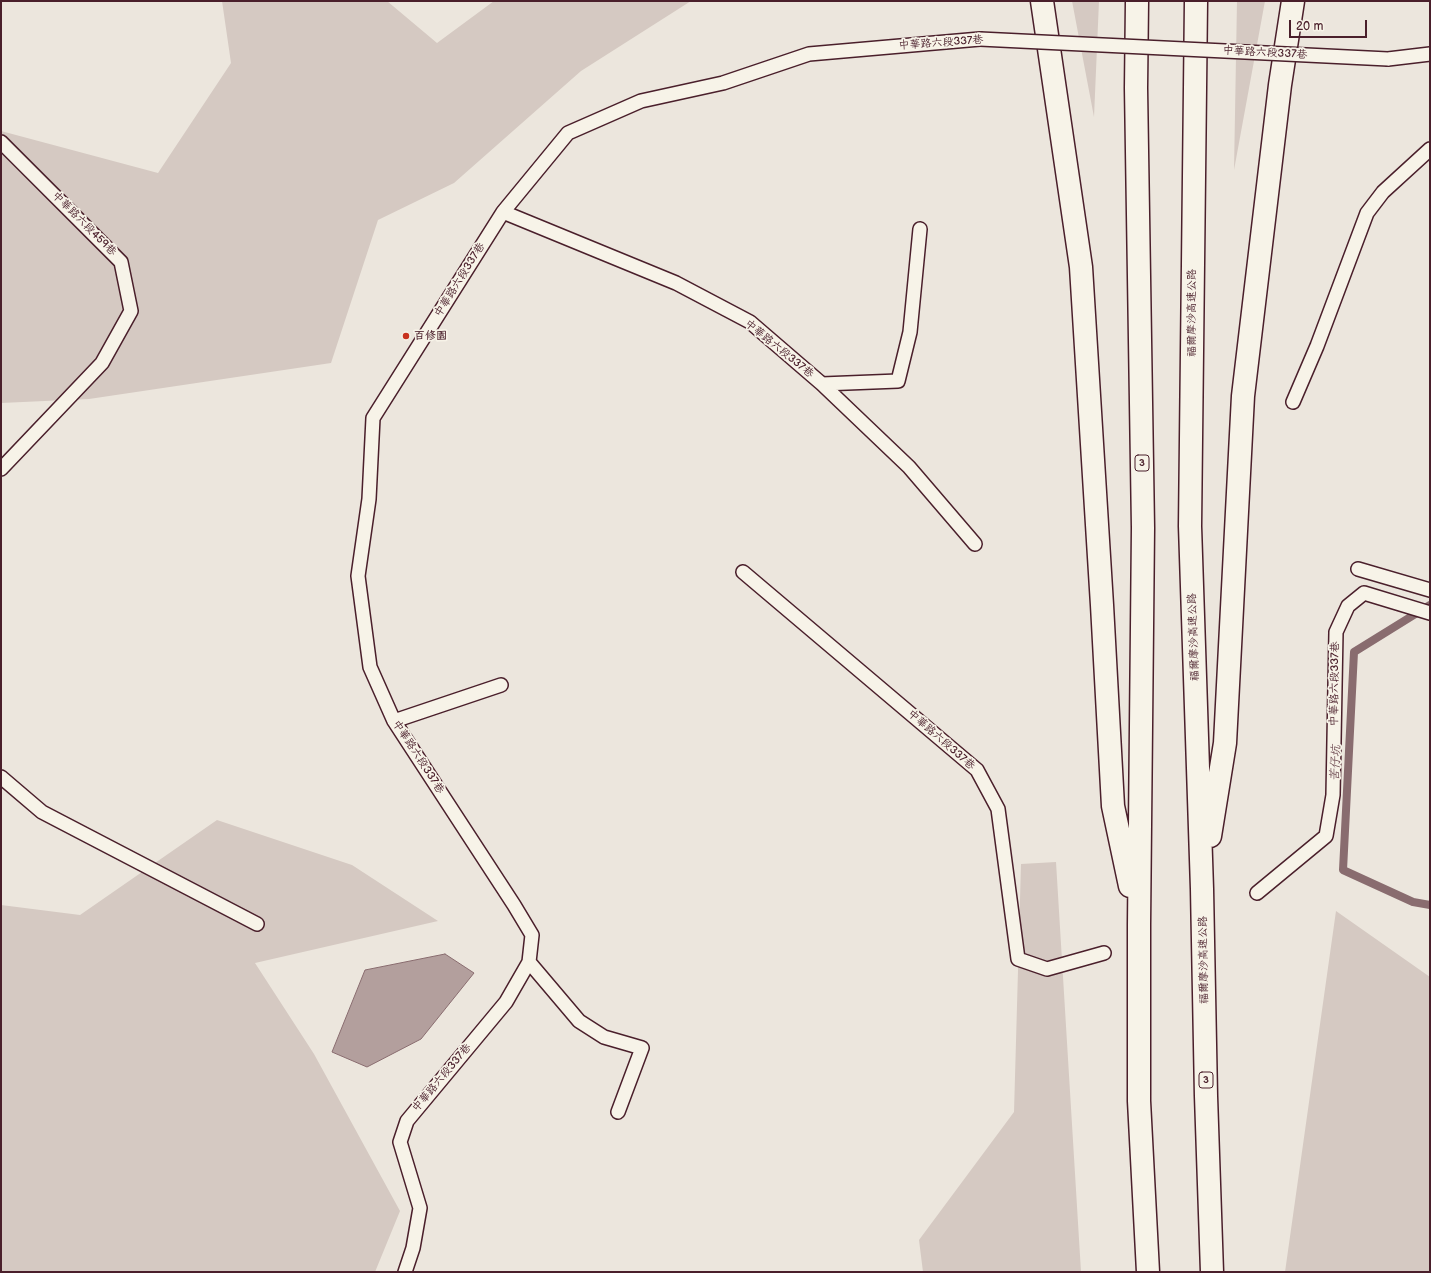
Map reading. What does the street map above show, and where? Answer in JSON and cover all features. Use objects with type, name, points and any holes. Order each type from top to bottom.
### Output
[{"type":"highway","points":[[1042,1],[1081,267],[1113,806],[1139,924]]},
{"type":"highway","name":"3","points":[[1137,1],[1136,88],[1143,528],[1139,924],[1139,1101],[1148,1272]]},
{"type":"highway","name":"福爾摩沙高速公路","points":[[1196,1],[1190,526],[1202,889],[1206,1096],[1212,1272]]},
{"type":"highway","points":[[1202,889],[1225,743],[1243,396],[1279,93],[1293,1]]},
{"type":"lane","name":"中華路六段337巷","points":[[405,1272],[413,1248],[420,1208],[400,1142],[406,1121],[506,1002],[529,962],[532,935],[394,721],[370,667],[358,576],[369,499],[373,418],[503,212],[568,133],[641,101],[723,83],[809,54],[980,39],[1388,59],[1430,54]]},
{"type":"lane","name":"中華路六段459巷","points":[[1,142],[121,262],[131,311],[102,363],[1,469]]},
{"type":"lane","points":[[1294,402],[1317,346],[1367,213],[1383,192],[1430,149]]},
{"type":"lane","name":"中華路六段337巷","points":[[503,212],[676,283],[750,322],[822,384],[898,381],[910,332],[920,229]]},
{"type":"lane","points":[[822,384],[909,466],[975,544]]},
{"type":"lane","points":[[1358,569],[1430,590]]},
{"type":"lane","name":"中華路六段337巷","points":[[743,572],[977,770],[998,809],[1018,959],[1047,968],[1104,954]]},
{"type":"lane","name":"中華路六段337巷","points":[[1257,893],[1326,836],[1333,795],[1336,632],[1348,606],[1364,593],[1430,613]]},
{"type":"lane","points":[[394,721],[501,685]]},
{"type":"lane","points":[[1,777],[42,812],[257,924]]},
{"type":"lane","points":[[529,962],[579,1020],[604,1037],[642,1048],[618,1112]]},
{"type":"shaded area","points":[[222,1],[387,1],[437,43],[494,1],[691,1],[581,71],[454,183],[378,220],[331,363],[89,399],[1,403],[1,131],[158,173],[231,63]]},
{"type":"shaded area","points":[[1072,1],[1099,1],[1094,117]]},
{"type":"shaded area","points":[[1237,1],[1265,1],[1234,170]]},
{"type":"shaded area","points":[[217,820],[352,865],[438,921],[255,963],[314,1054],[400,1211],[375,1272],[1,1272],[1,905],[80,915]]},
{"type":"shaded area","points":[[1056,862],[1081,1272],[923,1272],[919,1240],[1014,1112],[1021,864]]},
{"type":"shaded area","points":[[1336,911],[1430,977],[1430,1272],[1285,1272]]},
{"type":"shaded area","points":[[445,954],[474,973],[421,1039],[367,1067],[332,1052],[365,970]]},
{"type":"waterway","name":"苦仔坑","points":[[1430,605],[1354,652],[1343,870],[1413,902],[1430,905]]},
{"type":"place","name":"百修園","points":[[406,336]]}]
